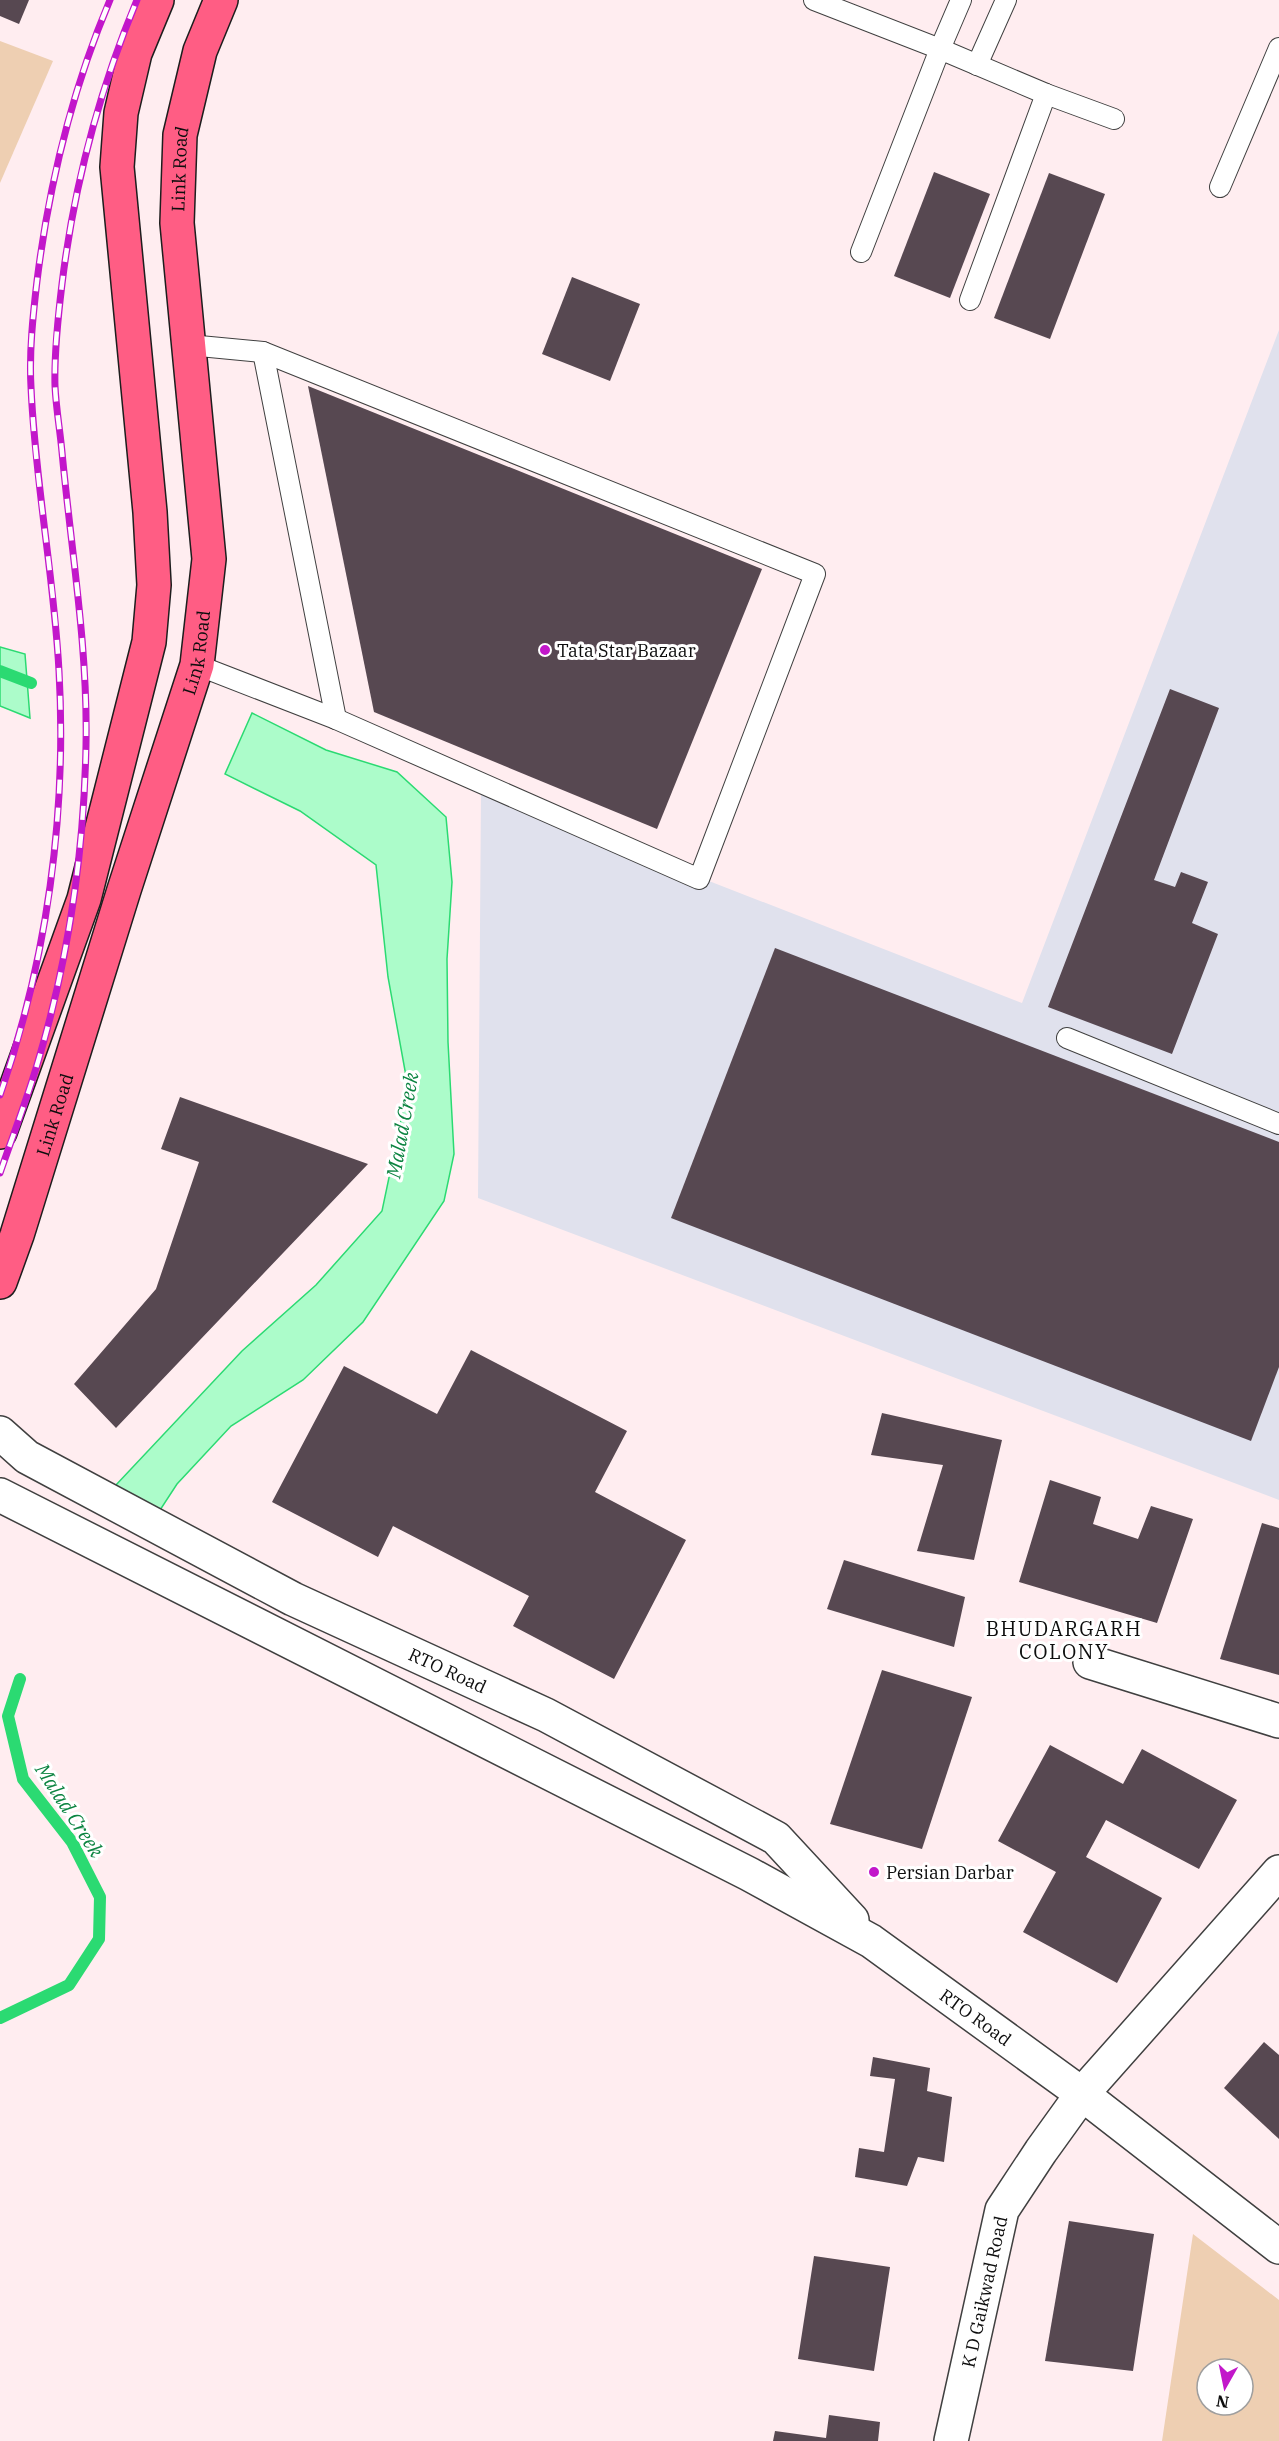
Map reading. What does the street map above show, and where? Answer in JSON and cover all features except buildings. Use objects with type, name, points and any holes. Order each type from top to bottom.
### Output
[{"type":"main road","points":[[0,1132],[84,899],[150,642],[154,585],[150,513],[117,167],[121,113],[133,63],[157,0]]},
{"type":"main road","name":"Link Road","points":[[0,1282],[197,664],[209,559],[177,223],[180,135],[200,51],[221,0]]},
{"type":"street","name":"RTO Road","points":[[0,1433],[27,1457],[293,1599],[546,1715],[776,1838],[871,1941]]},
{"type":"street","name":"RTO Road","points":[[0,1495],[749,1874],[871,1941],[1082,2094]]},
{"type":"street","points":[[1090,1662],[1279,1721]]},
{"type":"street","name":"K D Gaikwad Road","points":[[951,2441],[1002,2210],[1082,2094],[1279,1872]]},
{"type":"street","points":[[1082,2094],[1279,2247]]},
{"type":"lane","points":[[814,0],[940,49],[1046,94],[1114,119]]},
{"type":"lane","points":[[861,252],[940,49],[962,0]]},
{"type":"lane","points":[[977,65],[1006,0]]},
{"type":"lane","points":[[1220,187],[1279,48]]},
{"type":"lane","points":[[970,300],[1046,94]]},
{"type":"lane","points":[[189,345],[263,352],[815,574],[699,879],[336,719],[197,664]]},
{"type":"lane","points":[[263,352],[336,719]]},
{"type":"lane","points":[[1067,1038],[1279,1124]]},
{"type":"shaded area","points":[[0,41],[53,61],[0,183]]},
{"type":"shaded area","points":[[1279,330],[1279,1500],[478,1198],[481,792],[1022,1003]]},
{"type":"shaded area","points":[[1193,2234],[1279,2300],[1279,2441],[1162,2441]]},
{"type":"water","points":[[0,647],[25,654],[30,718],[0,706]]},
{"type":"water","points":[[252,713],[326,750],[397,772],[446,817],[452,882],[447,959],[448,1042],[454,1154],[444,1201],[363,1322],[303,1380],[231,1426],[177,1484],[147,1530],[99,1503],[242,1351],[316,1285],[382,1211],[408,1087],[388,977],[376,865],[300,811],[225,774]]},
{"type":"waterway","name":"Malad Creek","points":[[0,671],[31,683]]},
{"type":"waterway","name":"Malad Creek","points":[[0,2018],[69,1985],[99,1939],[100,1897],[72,1842],[23,1779],[8,1716],[20,1679]]},
{"type":"railway","points":[[0,1095],[30,992],[41,939],[50,886],[60,779],[61,725],[57,635],[36,458],[31,387],[34,307],[55,173],[84,68],[110,0]]},
{"type":"railway","points":[[0,1173],[48,1026],[66,947],[78,867],[85,786],[86,708],[78,598],[56,402],[56,347],[67,247],[81,175],[111,69],[137,0]]},
{"type":"place","name":"Tata Star Bazaar","points":[[545,650]]},
{"type":"place","name":"Persian Darbar","points":[[874,1872]]},
{"type":"district","name":"BHUDARGARH COLONY","points":[[1064,1640]]}]
